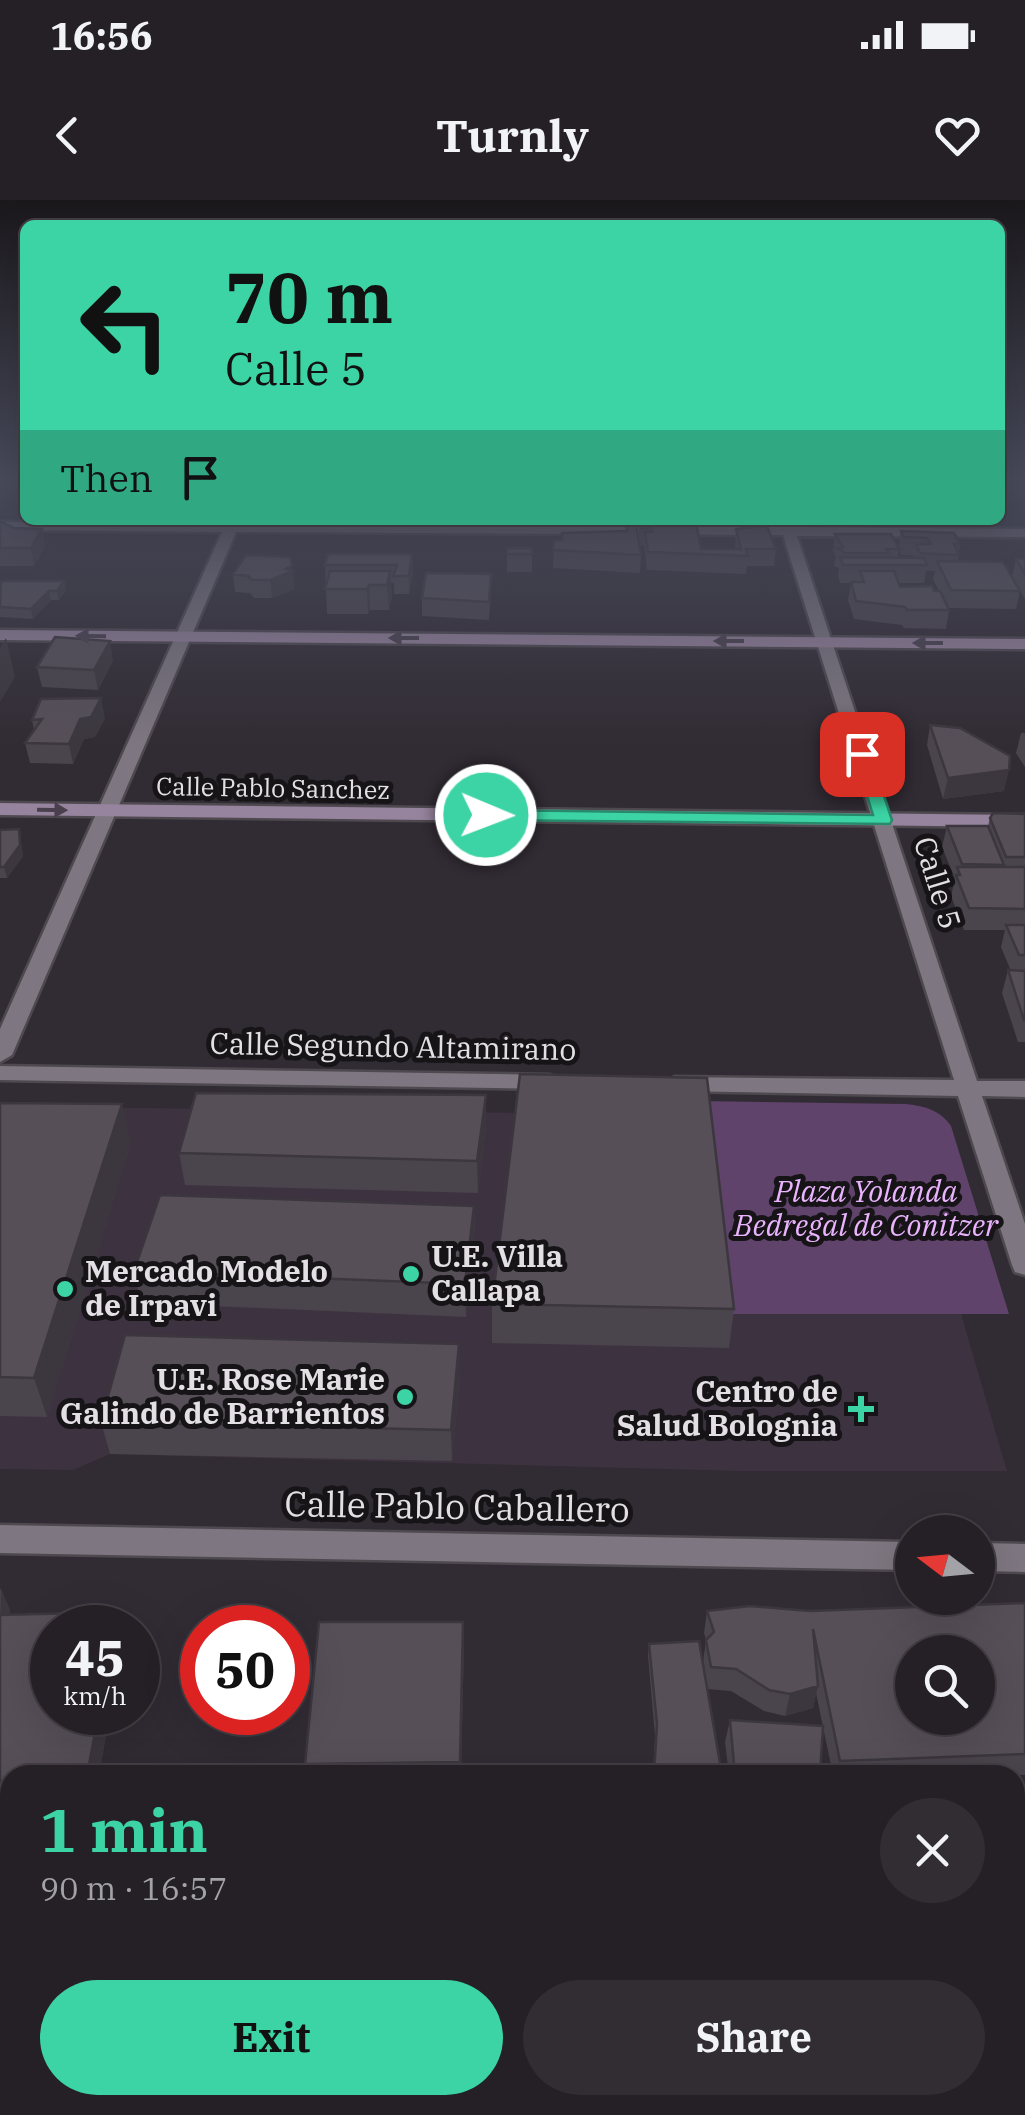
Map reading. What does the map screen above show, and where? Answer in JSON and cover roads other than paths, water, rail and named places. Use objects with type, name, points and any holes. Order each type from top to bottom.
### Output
[{"type":"main road","points":[[0,635],[1025,644]]},
{"type":"main road","name":"Calle Pablo Sanchez","points":[[0,810],[1025,821]]},
{"type":"street","points":[[0,1055],[213,567]]},
{"type":"street","name":"Calle 5","points":[[801,567],[1025,1265]]},
{"type":"street","name":"Calle Segundo Altamirano","points":[[0,1073],[572,1082]]},
{"type":"street","points":[[650,1083],[1025,1088]]},
{"type":"street","name":"Calle Pablo Caballero","points":[[0,1538],[895,1556]]},
{"type":"street","points":[[995,1557],[1025,1558]]},
{"type":"place","name":"U.E. Villa Callapa","points":[[411,1274]]},
{"type":"place","name":"Mercado Modelo de Irpavi","points":[[65,1289]]},
{"type":"place","name":"U.E. Rose Marie Galindo de Barrientos","points":[[405,1397]]},
{"type":"place","name":"Centro de Salud Bolognia","points":[[861,1409]]},
{"type":"park label","name":"Plaza Yolanda Bedregal de Conitzer","points":[[866,1209]]}]
